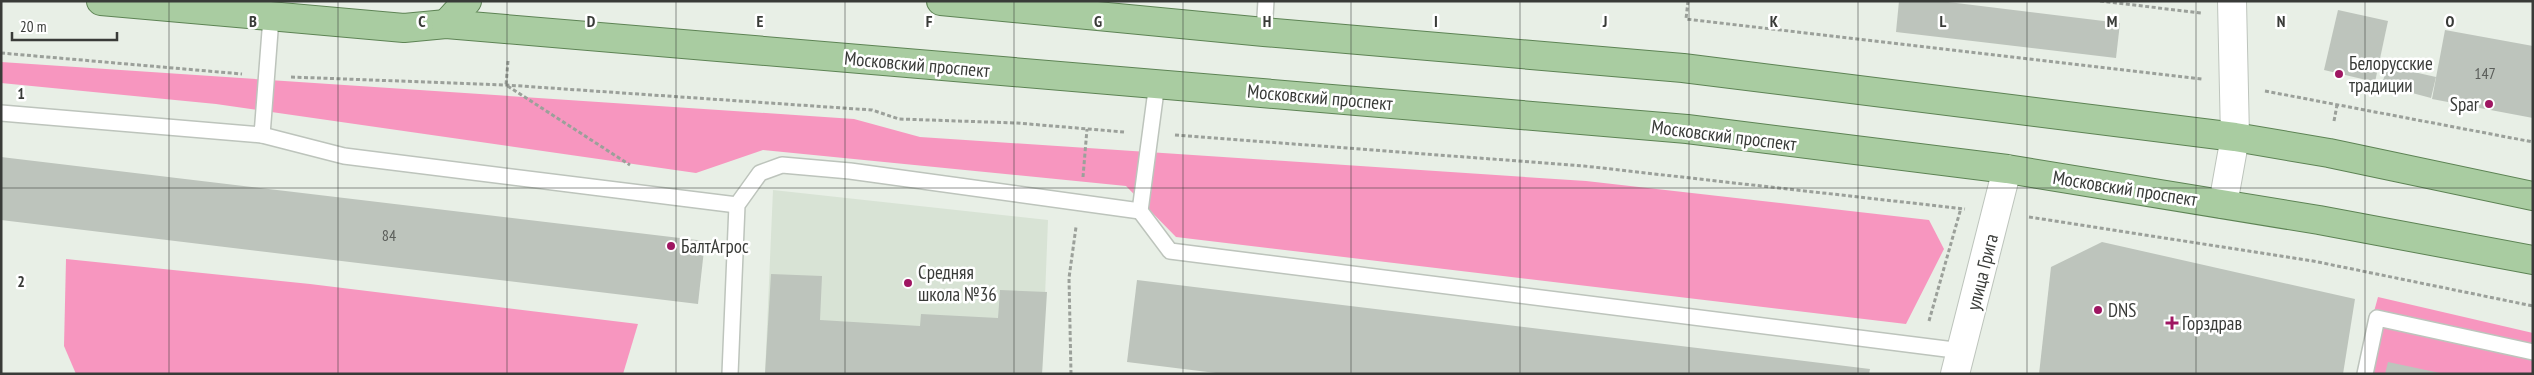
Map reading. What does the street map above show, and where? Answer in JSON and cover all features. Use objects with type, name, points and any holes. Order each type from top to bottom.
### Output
[{"type":"main road","name":"Московский проспект","points":[[101,1],[271,18],[404,28],[446,24],[1687,129],[2007,169],[2223,204],[2533,260]]},
{"type":"main road","points":[[446,24],[467,1]]},
{"type":"main road","points":[[941,1],[1264,32],[1683,68],[2234,137],[2329,153],[2533,196]]},
{"type":"street","points":[[2221,8],[2234,86],[2234,137],[2223,204]]},
{"type":"street","name":"улица Грига","points":[[1959,363],[2007,169]]},
{"type":"lane","points":[[1264,32],[1266,1]]},
{"type":"lane","points":[[262,135],[271,18]]},
{"type":"lane","points":[[1156,83],[1140,211],[1170,251],[1922,346],[1959,363]]},
{"type":"lane","points":[[1,113],[262,135],[344,156],[737,206]]},
{"type":"lane","points":[[730,374],[737,206],[760,173],[782,164],[850,171],[1140,211]]},
{"type":"lane","points":[[2365,374],[2377,318],[2533,352]]},
{"type":"path","points":[[1688,1],[1686,19],[2188,77],[2533,142]]},
{"type":"path","points":[[2100,1],[2221,8]]},
{"type":"path","points":[[506,86],[511,30]]},
{"type":"path","points":[[1,53],[266,76],[506,86],[872,110],[899,119],[1016,124],[1150,133],[1584,166],[1997,212],[2313,261],[2533,306]]},
{"type":"path","points":[[506,86],[634,168]]},
{"type":"path","points":[[1071,374],[1069,278],[1080,203],[1087,129]]},
{"type":"path","points":[[1922,346],[1961,208]]},
{"type":"shaded area","points":[[1,62],[854,119],[920,137],[1586,181],[1929,220],[1944,249],[1906,324],[1176,237],[1126,186],[763,150],[696,173],[216,104],[1,83]]},
{"type":"shaded area","name":"Средняя школа №36","points":[[773,190],[1048,220],[1042,374],[765,374]]},
{"type":"shaded area","points":[[66,259],[310,284],[638,324],[623,374],[76,374],[64,346]]},
{"type":"shaded area","points":[[2378,297],[2533,333],[2533,374],[2357,374]]},
{"type":"building","points":[[1899,1],[1940,1],[2120,23],[2116,58],[1896,32]]},
{"type":"building","points":[[2338,10],[2388,21],[2375,82],[2324,70]]},
{"type":"building","points":[[2445,30],[2533,46],[2533,118],[2432,99]]},
{"type":"building","points":[[2387,66],[2436,77],[2431,98],[2382,85]]},
{"type":"building","points":[[1,157],[705,241],[698,304],[1,220]]},
{"type":"building","points":[[2102,242],[2355,299],[2343,374],[2039,374],[2051,267]]},
{"type":"building","points":[[771,274],[822,276],[820,320],[920,326],[921,314],[998,318],[1000,290],[1047,292],[1042,374],[765,374]]},
{"type":"building","points":[[1137,280],[1870,369],[1869,374],[1224,374],[1127,362]]},
{"type":"building","points":[[2388,362],[2440,373],[2440,374],[2385,374]]},
{"type":"place","name":"Белорусские традиции","points":[[2339,74]]},
{"type":"place","name":"Spar","points":[[2489,104]]},
{"type":"place","name":"БалтАгрос","points":[[671,246]]},
{"type":"place","name":"Средняя школа №36","points":[[908,283]]},
{"type":"place","name":"DNS","points":[[2098,310]]},
{"type":"place","name":"Горздрав","points":[[2172,323]]}]
